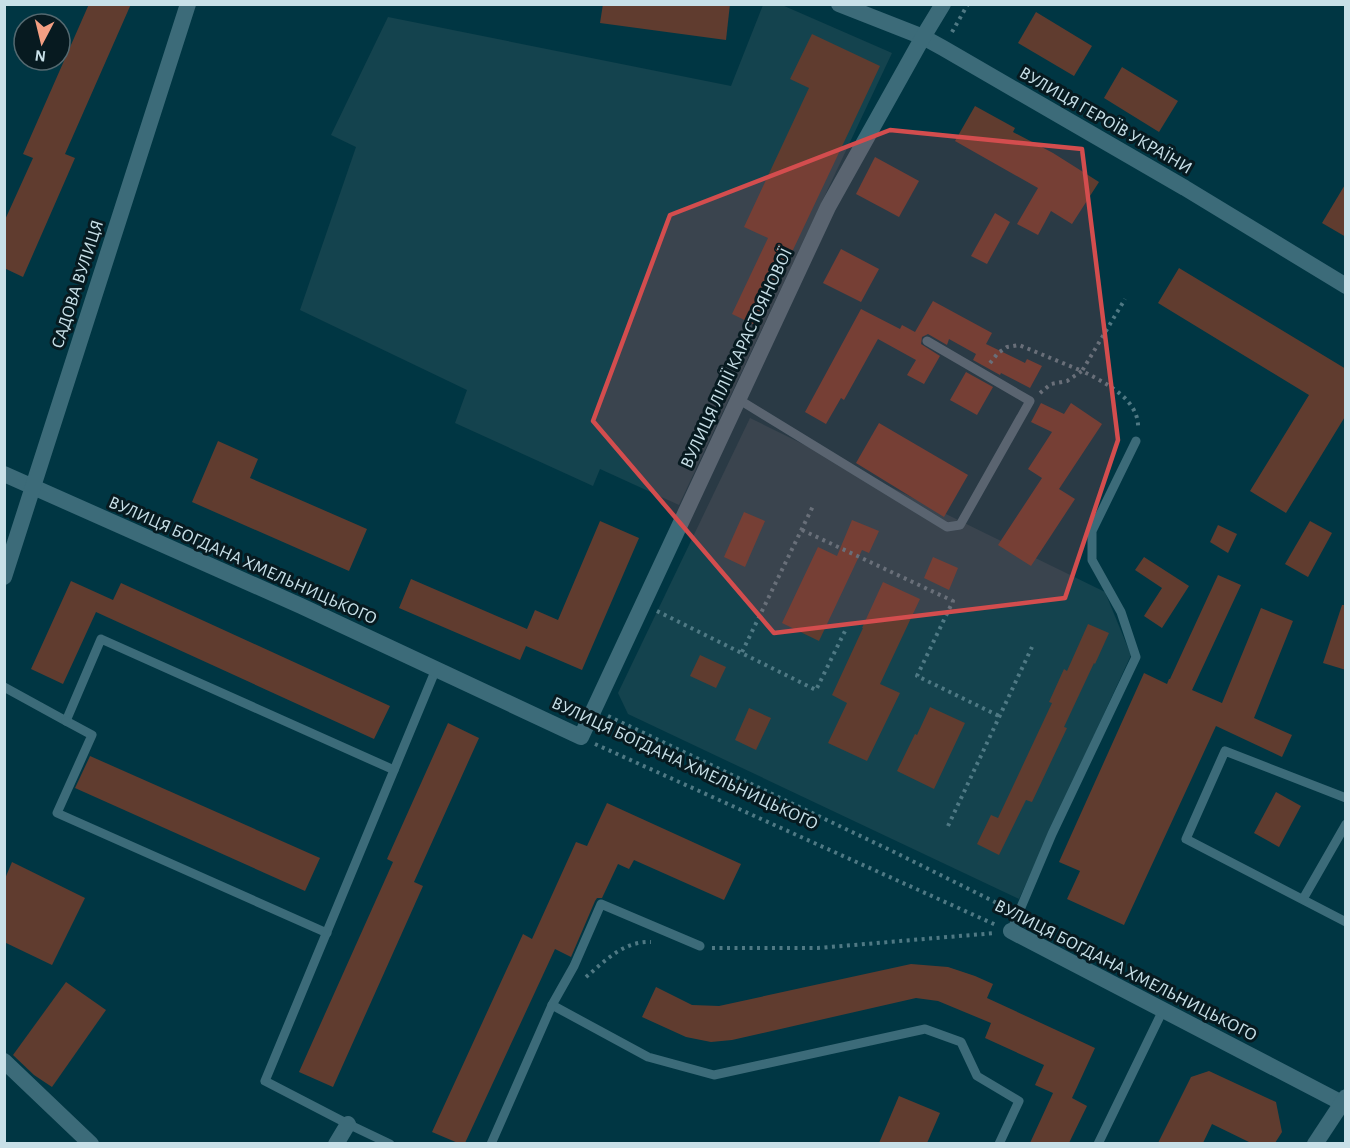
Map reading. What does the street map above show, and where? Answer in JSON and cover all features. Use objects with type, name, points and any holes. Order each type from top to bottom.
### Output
[{"type":"street","name":"САДОВА ВУЛИЦЯ","points":[[4,577],[188,4]]},
{"type":"street","name":"ВУЛИЦЯ ГЕРОЇВ УКРАЇНИ","points":[[839,4],[922,37],[942,48],[1185,188],[1346,286]]},
{"type":"street","name":"ВУЛИЦЯ ЛІЛІЇ КАРАСТОЯНОВОЇ","points":[[581,737],[828,207],[922,37],[943,4]]},
{"type":"street","name":"ВУЛИЦЯ БОГДАНА ХМЕЛЬНИЦЬКОГО","points":[[4,474],[301,606],[581,737]]},
{"type":"street","name":"ВУЛИЦЯ БОГДАНА ХМЕЛЬНИЦЬКОГО","points":[[1011,931],[1344,1100]]},
{"type":"street","points":[[4,1061],[91,1143]]},
{"type":"street","points":[[1315,1143],[1344,1100]]},
{"type":"street","points":[[336,1143],[348,1124]]},
{"type":"lane","points":[[738,399],[948,526],[960,525],[1030,401],[927,341]]},
{"type":"lane","points":[[1011,931],[1052,834],[1136,657],[1121,612],[1092,560],[1092,531],[1136,441]]},
{"type":"lane","points":[[66,721],[101,639],[394,770]]},
{"type":"lane","points":[[390,1143],[265,1081],[436,669]]},
{"type":"lane","points":[[4,687],[92,735],[57,813],[327,933]]},
{"type":"lane","points":[[1346,798],[1225,751],[1186,839],[1346,922]]},
{"type":"lane","points":[[1303,899],[1346,824]]},
{"type":"lane","points":[[491,1143],[552,1005],[574,966],[601,904],[700,946]]},
{"type":"lane","points":[[552,1005],[648,1058],[714,1075],[925,1029],[961,1042],[977,1076],[1019,1101],[999,1143]]},
{"type":"lane","points":[[1098,1143],[1163,1010]]},
{"type":"path","points":[[942,48],[969,4]]},
{"type":"path","points":[[1030,401],[1051,384],[1067,381],[1082,371],[1125,299]]},
{"type":"path","points":[[982,372],[998,353],[1007,347],[1019,345],[1082,371],[1108,384],[1132,408],[1138,424],[1136,441]]},
{"type":"path","points":[[742,652],[814,504]]},
{"type":"path","points":[[802,530],[953,601],[917,676],[999,716]]},
{"type":"path","points":[[643,604],[816,690],[846,628]]},
{"type":"path","points":[[948,826],[1032,647]]},
{"type":"path","points":[[593,709],[1018,914]]},
{"type":"path","name":"ВУЛИЦЯ БОГДАНА ХМЕЛЬНИЦЬКОГО","points":[[581,737],[1011,931]]},
{"type":"path","points":[[700,946],[719,949],[818,948],[1011,931]]},
{"type":"path","points":[[579,982],[625,947],[635,943],[657,943]]},
{"type":"highlighted area","points":[[890,130],[1082,149],[1118,440],[1065,598],[774,633],[593,421],[670,215]]},
{"type":"shaded area","points":[[763,5],[782,5],[892,53],[679,505],[600,469],[593,486],[455,423],[467,390],[300,310],[356,147],[331,135],[388,17],[731,86]]},
{"type":"shaded area","points":[[750,418],[1105,592],[1131,655],[1019,899],[628,714],[618,693]]},
{"type":"building","points":[[89,4],[131,4],[65,154],[75,158],[23,277],[4,268],[4,222],[33,158],[23,154],[59,72],[72,72],[72,43]]},
{"type":"building","points":[[603,4],[730,4],[726,40],[600,23]]},
{"type":"building","points":[[1036,12],[1092,46],[1074,76],[1018,43]]},
{"type":"building","points":[[812,34],[880,66],[757,326],[732,314],[768,238],[744,227],[809,88],[790,79]]},
{"type":"building","points":[[1122,67],[1178,101],[1159,132],[1104,98]]},
{"type":"building","points":[[975,106],[1015,128],[1013,132],[1053,153],[1099,182],[1072,224],[1051,211],[1038,235],[1017,224],[1038,188],[955,141]]},
{"type":"building","points":[[875,157],[919,181],[899,217],[856,194]]},
{"type":"building","points":[[1346,183],[1346,237],[1322,223]]},
{"type":"building","points":[[995,213],[1010,222],[987,264],[971,256]]},
{"type":"building","points":[[841,249],[879,269],[861,302],[823,283]]},
{"type":"building","points":[[1179,268],[1346,369],[1346,415],[1286,513],[1250,491],[1309,395],[1158,303]]},
{"type":"building","points":[[933,301],[992,333],[986,344],[1025,363],[1027,359],[1042,366],[1030,388],[973,360],[976,354],[949,339],[947,345],[928,334],[922,337],[921,344],[940,356],[924,384],[907,375],[916,360],[878,339],[844,400],[841,398],[826,424],[805,412],[861,309],[900,329],[902,325],[915,332]]},
{"type":"building","points":[[966,372],[993,387],[977,415],[950,400]]},
{"type":"building","points":[[1041,403],[1064,414],[1071,403],[1102,424],[1059,489],[1075,499],[1031,566],[998,545],[1042,478],[1028,469],[1052,432],[1031,422]]},
{"type":"building","points":[[879,423],[968,475],[944,517],[856,463]]},
{"type":"building","points":[[218,441],[258,459],[250,478],[367,529],[349,571],[192,502]]},
{"type":"building","points":[[744,512],[765,521],[745,567],[724,557]]},
{"type":"building","points":[[852,520],[879,531],[869,553],[862,550],[819,641],[782,623],[818,547],[837,556]]},
{"type":"building","points":[[600,521],[639,538],[582,670],[526,646],[520,660],[399,608],[411,579],[527,629],[535,610],[558,620]]},
{"type":"building","points":[[1310,521],[1332,533],[1308,577],[1285,564]]},
{"type":"building","points":[[1218,525],[1237,534],[1228,553],[1210,542]]},
{"type":"building","points":[[933,557],[958,568],[949,590],[924,578]]},
{"type":"building","points":[[1144,557],[1189,586],[1162,628],[1144,616],[1162,588],[1135,570]]},
{"type":"building","points":[[1218,575],[1241,585],[1192,690],[1222,703],[1261,608],[1293,621],[1254,718],[1292,735],[1282,757],[1216,726],[1124,925],[1067,899],[1080,871],[1059,862],[1144,673],[1167,684]]},
{"type":"building","points":[[71,581],[113,600],[121,583],[390,706],[374,739],[96,612],[63,684],[31,669]]},
{"type":"building","points":[[883,582],[920,599],[880,684],[900,693],[867,761],[828,743],[847,703],[832,695]]},
{"type":"building","points":[[1342,605],[1346,605],[1346,670],[1323,663]]},
{"type":"building","points":[[1088,624],[1109,633],[1064,727],[1067,728],[1032,802],[1026,800],[999,855],[977,844],[991,815],[998,818],[1052,703],[1049,702],[1064,669],[1067,671]]},
{"type":"building","points":[[700,655],[726,667],[716,688],[690,676]]},
{"type":"building","points":[[930,707],[965,723],[934,789],[897,771]]},
{"type":"building","points":[[749,708],[771,718],[756,750],[735,740]]},
{"type":"building","points":[[448,723],[479,738],[414,882],[423,886],[333,1087],[299,1072],[393,862],[387,859]]},
{"type":"building","points":[[90,756],[320,858],[305,891],[75,788]]},
{"type":"building","points":[[1276,792],[1301,806],[1279,847],[1254,833]]},
{"type":"building","points":[[607,803],[741,864],[724,900],[634,860],[629,869],[618,864],[602,898],[597,898],[595,901],[571,957],[555,949],[465,1143],[458,1143],[432,1132],[523,934],[532,939],[576,842],[587,846]]},
{"type":"building","points":[[12,862],[85,898],[52,965],[4,942],[4,881]]},
{"type":"building","points":[[911,964],[948,967],[993,984],[987,998],[1095,1048],[1072,1098],[1087,1106],[1069,1143],[1030,1143],[1053,1093],[1035,1085],[1044,1065],[985,1038],[991,1023],[938,1001],[916,998],[732,1040],[711,1042],[686,1037],[642,1017],[656,987],[692,1005],[719,1006]]},
{"type":"building","points":[[66,982],[106,1010],[52,1087],[34,1075],[13,1055]]},
{"type":"building","points":[[1209,1071],[1276,1102],[1282,1132],[1275,1143],[1251,1143],[1212,1124],[1203,1143],[1158,1143],[1191,1077]]},
{"type":"building","points":[[899,1096],[940,1113],[927,1143],[879,1143]]}]
